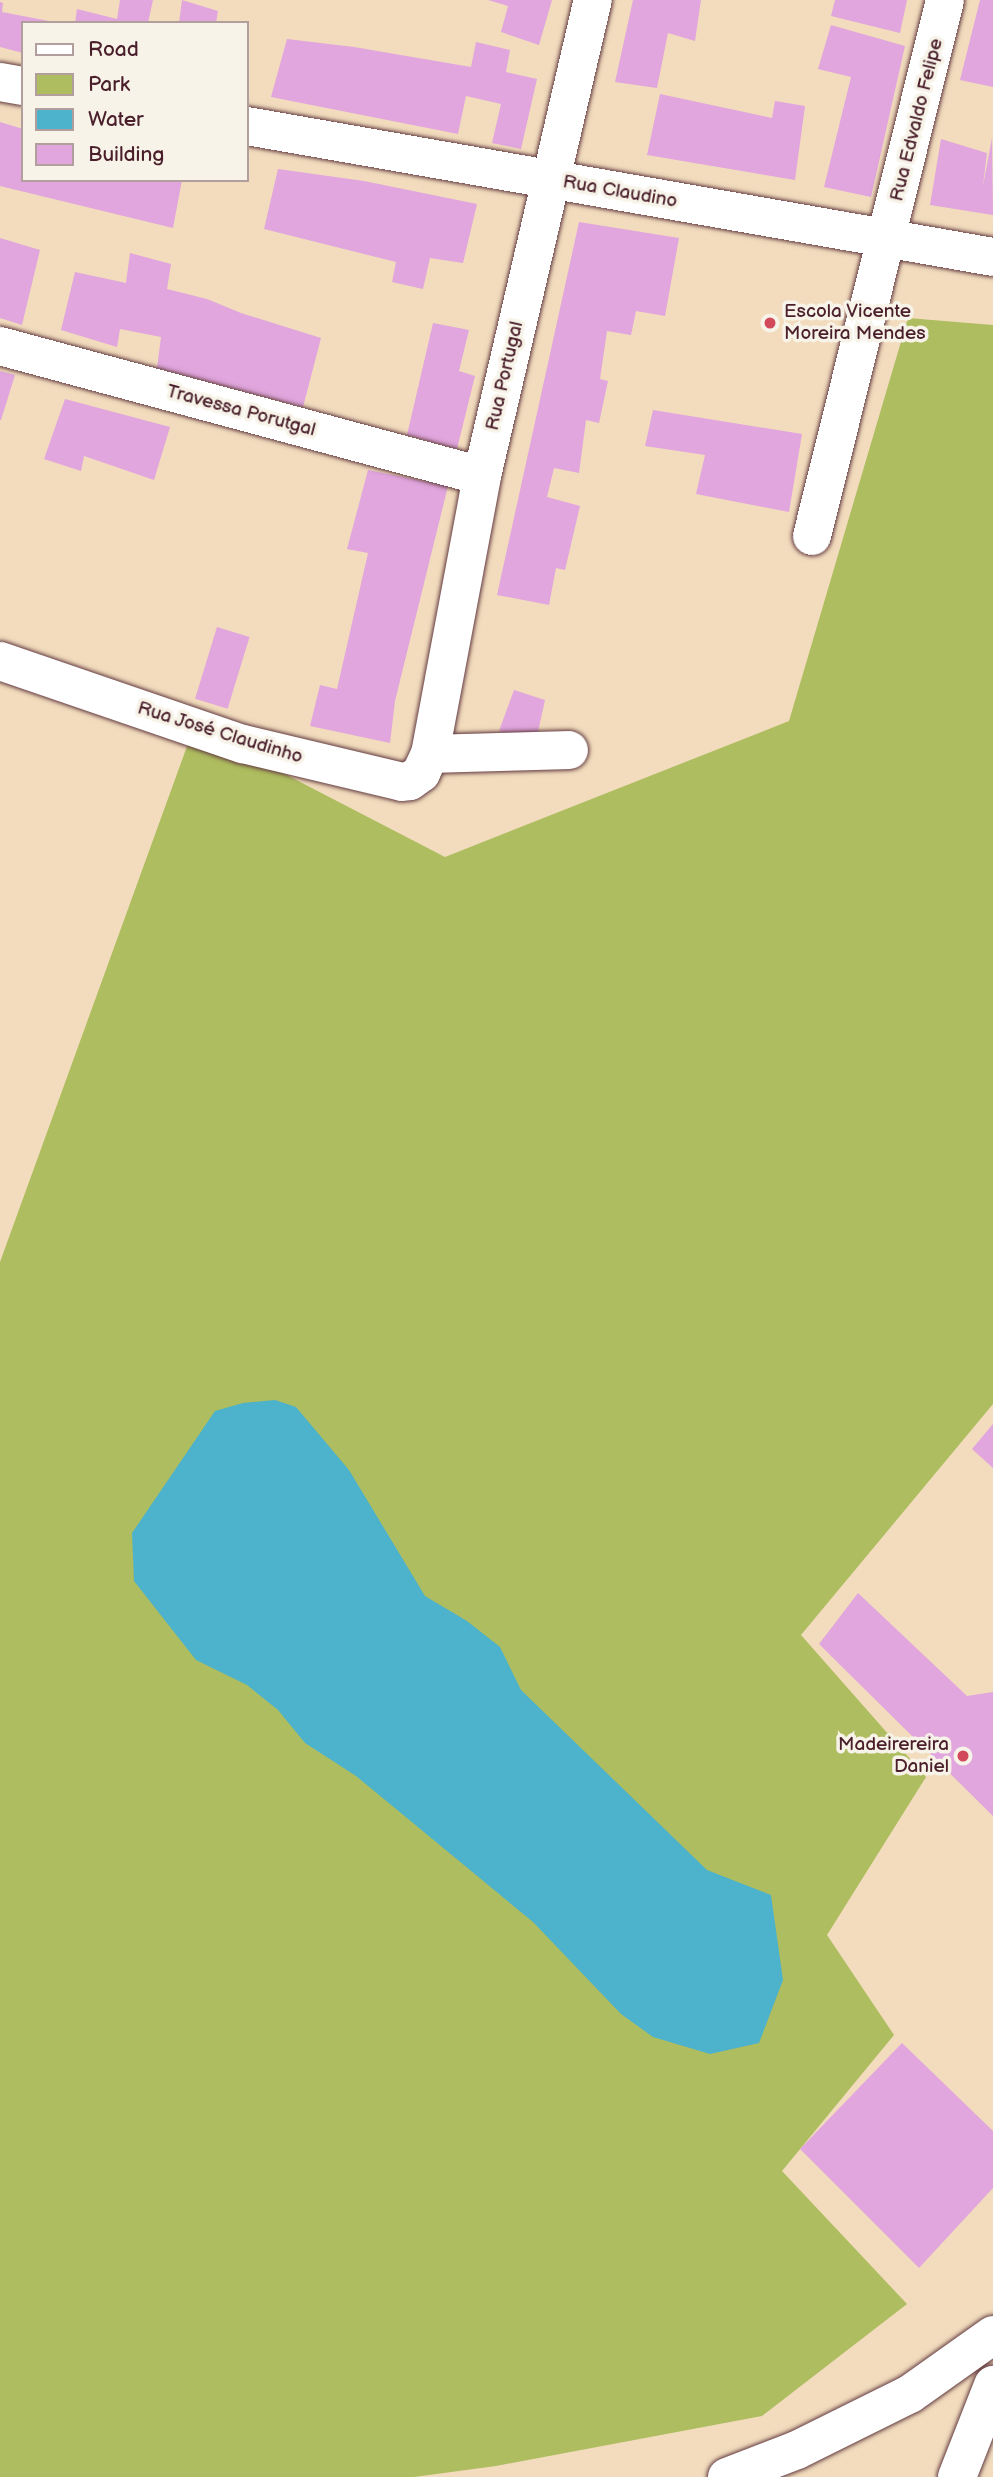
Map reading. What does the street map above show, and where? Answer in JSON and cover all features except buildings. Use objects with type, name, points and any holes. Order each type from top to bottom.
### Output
[{"type":"street","name":"Rua Portugal","points":[[430,754],[482,476],[593,0]]},
{"type":"street","name":"Rua Edvaldo Felipe","points":[[812,536],[945,0]]},
{"type":"street","points":[[0,82],[21,86]]},
{"type":"street","name":"Rua Claudino","points":[[248,126],[993,257]]},
{"type":"street","name":"Travessa Porutgal","points":[[0,346],[482,476]]},
{"type":"street","name":"Rua José Claudinho","points":[[0,662],[243,744],[402,782],[410,781],[421,772],[430,754]]},
{"type":"street","points":[[430,754],[569,750]]},
{"type":"street","points":[[727,2477],[797,2450],[910,2394],[993,2335]]},
{"type":"street","points":[[957,2477],[993,2385]]},
{"type":"green space","points":[[908,318],[993,325],[993,1404],[801,1635],[926,1777],[827,1935],[894,2035],[782,2171],[907,2304],[762,2416],[496,2466],[414,2477],[0,2477],[0,1262],[194,727],[445,857],[789,721]]},
{"type":"water","points":[[275,1400],[296,1407],[349,1470],[425,1596],[467,1621],[500,1647],[521,1690],[707,1870],[771,1895],[783,1980],[759,2043],[710,2054],[653,2037],[621,2014],[533,1922],[356,1776],[305,1743],[278,1710],[247,1685],[196,1660],[134,1581],[132,1533],[215,1411],[243,1403]]},
{"type":"place","name":"Escola Vicente Moreira Mendes","points":[[770,323]]},
{"type":"place","name":"Madeirereira Daniel","points":[[963,1756]]}]
